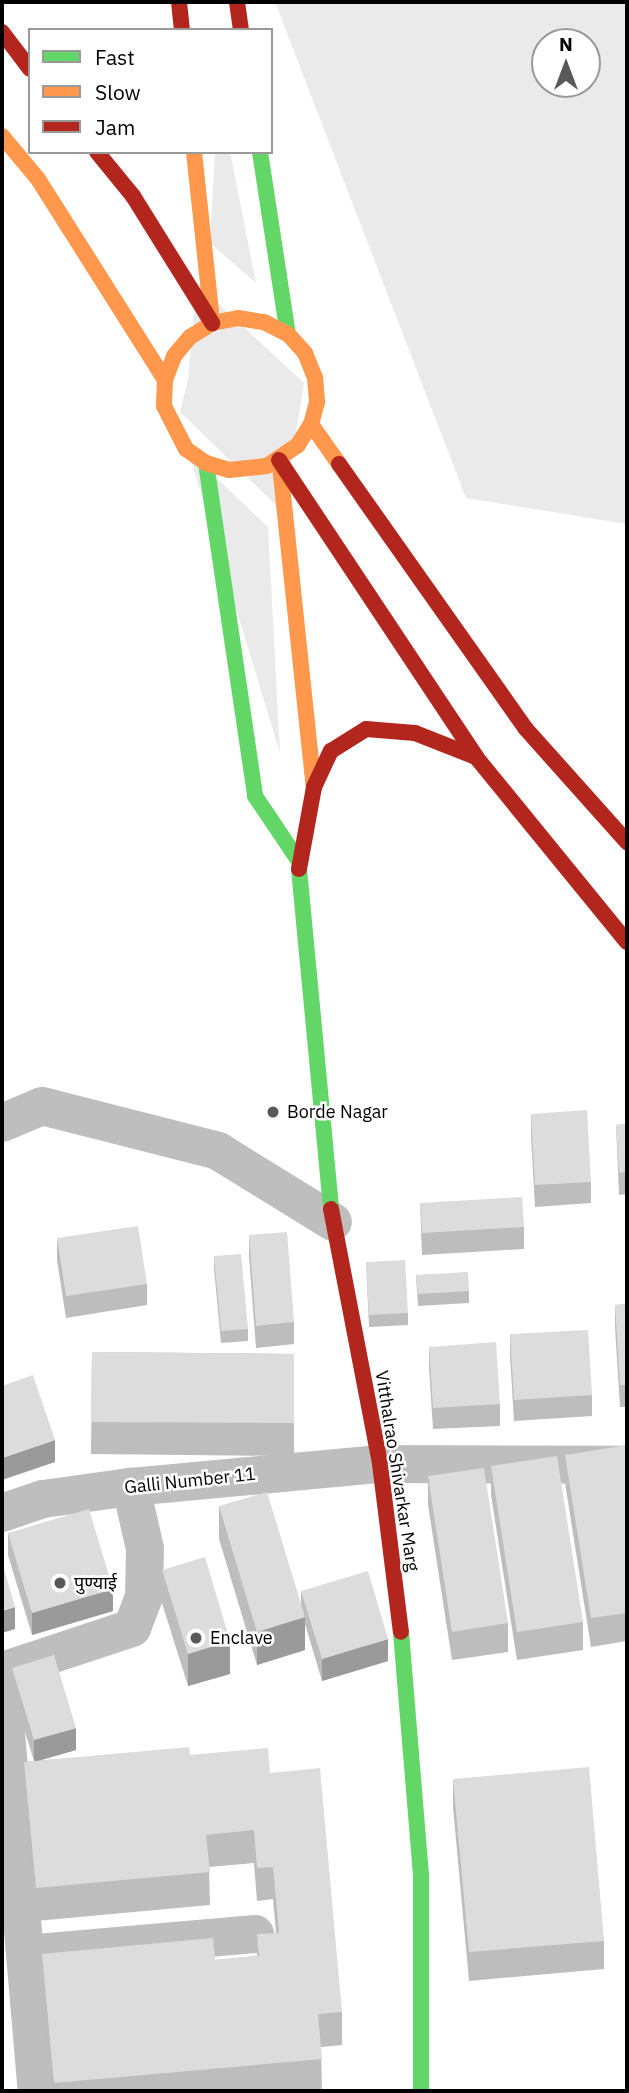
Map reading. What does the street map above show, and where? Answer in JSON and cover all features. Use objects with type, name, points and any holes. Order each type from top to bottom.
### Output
[{"type":"street","points":[[237,2],[241,28]]},
{"type":"street","points":[[2,16],[28,36]]},
{"type":"street","points":[[2,32],[28,66]]},
{"type":"street","points":[[2,136],[38,179],[165,380]]},
{"type":"street","points":[[99,154],[133,196],[212,323]]},
{"type":"street","points":[[194,154],[212,323]]},
{"type":"street","points":[[260,154],[288,334]]},
{"type":"street","points":[[251,320],[288,334],[305,354],[315,378],[317,402],[311,425],[298,445],[279,460],[253,470],[229,470],[206,463],[186,449],[172,429],[164,406],[165,380],[174,356],[190,337],[212,323],[251,320]]},
{"type":"street","points":[[311,425],[526,729],[627,842]]},
{"type":"street","points":[[279,460],[477,757],[627,942]]},
{"type":"street","points":[[279,460],[314,787]]},
{"type":"street","points":[[206,463],[255,796],[298,860]]},
{"type":"street","points":[[298,860],[314,787],[331,751],[366,729],[415,733],[477,757]]},
{"type":"street","name":"Vitthalrao Shivarkar Marg","points":[[298,860],[333,1222],[380,1464],[406,1670],[421,1874],[421,2091]]},
{"type":"street","points":[[2,1123],[42,1106],[218,1151],[333,1222]]},
{"type":"street","name":"Galli Number 11","points":[[2,1513],[43,1499],[380,1464],[627,1465]]},
{"type":"street","points":[[2,1671],[132,1628],[144,1597],[145,1549],[131,1488]]},
{"type":"street","points":[[2,1686],[37,2091]]},
{"type":"street","points":[[26,1954],[255,1934]]},
{"type":"shaded area","points":[[275,2],[627,2],[627,524],[466,498]]},
{"type":"shaded area","points":[[215,154],[230,154],[256,283],[210,243]]},
{"type":"shaded area","points":[[197,284],[304,383],[283,512],[180,412],[188,379]]},
{"type":"shaded area","points":[[188,451],[268,527],[280,753]]},
{"type":"building","points":[[587,1110],[591,1182],[535,1185],[531,1114]]},
{"type":"building","points":[[627,1124],[627,1172],[619,1173],[616,1125]]},
{"type":"building","points":[[522,1197],[524,1227],[422,1233],[420,1203]]},
{"type":"building","points":[[138,1226],[147,1284],[66,1296],[57,1238]]},
{"type":"building","points":[[287,1232],[294,1322],[256,1326],[249,1235]]},
{"type":"building","points":[[241,1254],[248,1329],[221,1331],[214,1256]]},
{"type":"building","points":[[405,1260],[408,1313],[369,1315],[366,1262]]},
{"type":"building","points":[[468,1272],[469,1291],[418,1294],[416,1275]]},
{"type":"building","points":[[627,1304],[627,1385],[620,1385],[615,1305]]},
{"type":"building","points":[[588,1330],[592,1395],[514,1400],[510,1334]]},
{"type":"building","points":[[496,1342],[500,1404],[433,1408],[429,1347]]},
{"type":"building","points":[[92,1352],[294,1354],[294,1423],[91,1422]]},
{"type":"building","points":[[33,1375],[55,1440],[2,1458],[2,1386]]},
{"type":"building","points":[[627,1445],[627,1613],[591,1618],[565,1455]]},
{"type":"building","points":[[557,1456],[583,1622],[517,1632],[491,1466]]},
{"type":"building","points":[[484,1468],[508,1623],[452,1632],[428,1476]]},
{"type":"building","points":[[267,1492],[305,1617],[257,1632],[219,1506]]},
{"type":"building","name":"पुण्याई","points":[[89,1509],[113,1589],[32,1613],[8,1533]]},
{"type":"building","points":[[205,1557],[230,1641],[188,1654],[162,1570]]},
{"type":"building","points":[[2,1562],[15,1607],[2,1611]]},
{"type":"building","points":[[368,1571],[388,1639],[322,1659],[301,1591]]},
{"type":"building","points":[[54,1655],[76,1728],[34,1740],[12,1668]]},
{"type":"building","points":[[189,1747],[190,1755],[268,1748],[270,1773],[320,1768],[342,2012],[318,2014],[322,2059],[54,2083],[42,1954],[213,1938],[215,1960],[259,1956],[257,1934],[279,1933],[273,1867],[257,1868],[254,1830],[206,1835],[210,1872],[36,1888],[24,1762]]},
{"type":"building","points":[[589,1767],[604,1941],[469,1952],[453,1779]]},
{"type":"traffic: fast","points":[[260,154],[288,334]]},
{"type":"traffic: fast","points":[[206,463],[255,796],[298,860]]},
{"type":"traffic: fast","points":[[299,869],[331,1209]]},
{"type":"traffic: fast","points":[[401,1632],[421,1874],[421,2091]]},
{"type":"traffic: slow","points":[[2,136],[38,179],[165,380]]},
{"type":"traffic: slow","points":[[194,154],[211,311]]},
{"type":"traffic: slow","points":[[311,424],[298,445],[267,466],[229,470],[206,463],[186,449],[164,406],[165,380],[174,356],[190,337],[212,323],[238,318],[264,322],[288,334],[305,353],[315,378],[317,402],[311,424],[339,464]]},
{"type":"traffic: slow","points":[[280,466],[314,787]]},
{"type":"traffic: jam","points":[[179,2],[182,28]]},
{"type":"traffic: jam","points":[[237,2],[241,28]]},
{"type":"traffic: jam","points":[[2,32],[28,66]]},
{"type":"traffic: jam","points":[[99,154],[133,196],[212,323]]},
{"type":"traffic: jam","points":[[279,460],[476,757],[627,942]]},
{"type":"traffic: jam","points":[[339,464],[526,729],[627,842]]},
{"type":"traffic: jam","points":[[299,869],[314,787],[331,751],[366,729],[415,733],[476,757]]},
{"type":"traffic: jam","points":[[331,1209],[380,1464],[401,1632]]},
{"type":"place","name":"Borde Nagar","points":[[273,1112]]},
{"type":"place","name":"पुण्याई","points":[[60,1583]]},
{"type":"place","name":"Enclave","points":[[196,1638]]}]
